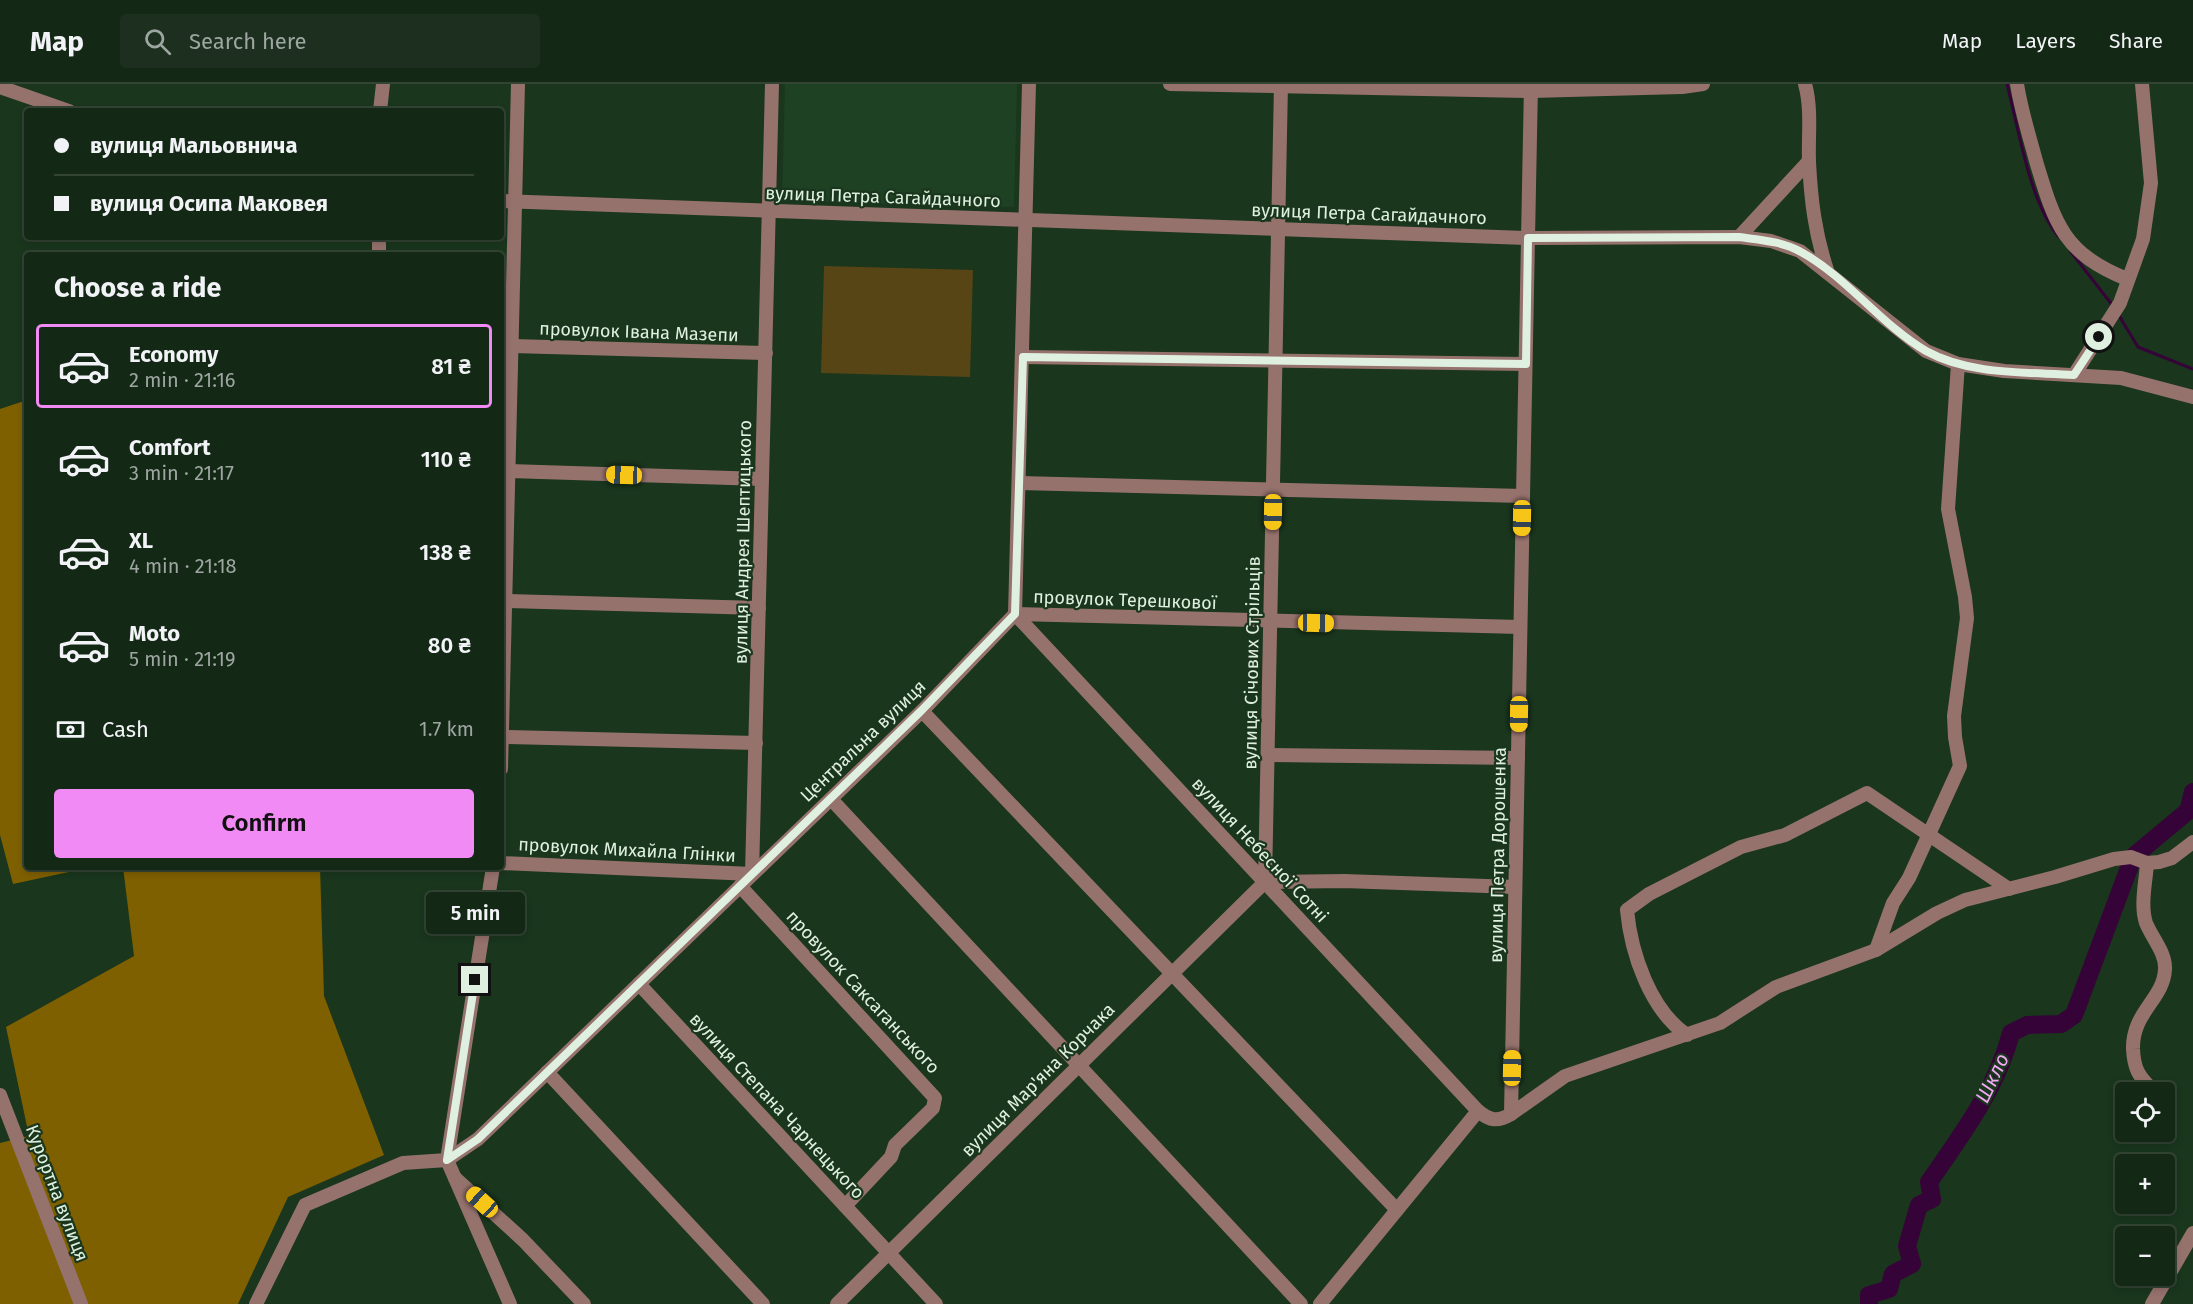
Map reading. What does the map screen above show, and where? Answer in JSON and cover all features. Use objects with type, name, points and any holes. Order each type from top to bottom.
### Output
[{"type":"street","points":[[380,108],[383,84]]},
{"type":"street","points":[[518,84],[508,201],[512,346],[504,737],[756,743]]},
{"type":"street","name":"вулиця Андрея Шептицького","points":[[752,874],[772,84]]},
{"type":"street","points":[[1015,614],[1029,84]]},
{"type":"street","points":[[1170,84],[1531,88],[1682,87],[1703,84]]},
{"type":"street","points":[[1805,84],[1809,99],[1809,161],[1815,234],[1827,270]]},
{"type":"street","points":[[1809,99],[1816,84]]},
{"type":"street","points":[[2017,84],[2020,106],[2054,218],[2067,239],[2083,256],[2103,270],[2127,279]]},
{"type":"street","points":[[2074,375],[2120,303],[2143,239],[2151,183],[2142,84]]},
{"type":"street","name":"вулиця Січових Стрільців","points":[[1266,882],[1281,85]]},
{"type":"street","points":[[0,87],[60,108]]},
{"type":"street","name":"вулиця Петра Дорошенка","points":[[1511,1114],[1531,88]]},
{"type":"street","points":[[1739,237],[1809,161]]},
{"type":"street","name":"вулиця Петра Сагайдачного","points":[[508,201],[1528,238],[1739,237],[1771,241],[1800,251],[1827,270],[1926,351],[1958,364],[2004,371],[2121,378],[2193,397]]},
{"type":"street","name":"провулок Івана Мазепи","points":[[512,346],[766,353]]},
{"type":"street","points":[[1023,357],[1526,364]]},
{"type":"street","points":[[1876,950],[1893,903],[1909,878],[1960,766],[1954,716],[1967,618],[1948,509],[1958,364]]},
{"type":"street","points":[[509,471],[762,479]]},
{"type":"street","points":[[1020,483],[1523,496]]},
{"type":"street","points":[[507,602],[759,608]]},
{"type":"street","name":"провулок Терешкової","points":[[1015,614],[1520,627]]},
{"type":"street","name":"Центральна вулиця","points":[[447,1160],[478,1139],[548,1072],[921,711],[1015,614]]},
{"type":"street","name":"вулиця Небесної Сотні","points":[[1015,614],[1478,1112]]},
{"type":"street","points":[[921,711],[1397,1210]]},
{"type":"street","points":[[1268,755],[1518,758]]},
{"type":"street","points":[[1687,1035],[1671,1024],[1643,976],[1629,928],[1627,910],[1649,894],[1741,847],[1785,835],[1867,793],[2009,889]]},
{"type":"street","points":[[831,799],[1301,1304]]},
{"type":"street","points":[[1320,1304],[1478,1112],[1487,1118],[1496,1120],[1511,1114],[1565,1076],[1720,1023],[1776,987],[1876,950],[1955,904],[2114,858],[2131,857],[2147,863],[2172,858],[2193,842]]},
{"type":"street","name":"провулок Михайла Глінки","points":[[504,863],[752,874]]},
{"type":"street","points":[[2145,1082],[2134,1067],[2135,1026],[2159,988],[2166,968],[2144,914],[2147,863]]},
{"type":"street","points":[[493,870],[447,1160],[510,1304]]},
{"type":"street","points":[[1266,882],[1344,881],[1515,887]]},
{"type":"street","name":"вулиця Мар'яна Корчака","points":[[837,1304],[1266,882]]},
{"type":"street","name":"провулок Саксаганського","points":[[740,886],[934,1098],[933,1108],[895,1145],[891,1157],[845,1206]]},
{"type":"street","name":"вулиця Степана Чарнецького","points":[[639,984],[936,1304]]},
{"type":"street","points":[[548,1072],[764,1304]]},
{"type":"street","name":"Курортна вулиця","points":[[0,1095],[81,1304]]},
{"type":"street","points":[[256,1304],[305,1205],[403,1163],[447,1160]]},
{"type":"street","points":[[452,1175],[523,1240],[584,1304]]},
{"type":"street","points":[[2152,1304],[2193,1233]]},
{"type":"shaded area","points":[[785,84],[1017,84],[1014,207],[782,201]]},
{"type":"shaded area","points":[[824,266],[973,270],[970,377],[821,373]]},
{"type":"shaded area","points":[[24,401],[24,870],[78,870],[13,884],[0,835],[0,409]]},
{"type":"shaded area","points":[[123,870],[320,870],[324,996],[384,1155],[288,1197],[238,1304],[0,1304],[0,1143],[29,1136],[6,1027],[134,956]]},
{"type":"waterway","points":[[2007,84],[2033,185],[2040,204],[2059,237]]},
{"type":"waterway","points":[[2071,252],[2113,306]]},
{"type":"waterway","points":[[2118,314],[2138,347],[2193,369]]},
{"type":"waterway","name":"Шкло","points":[[2134,856],[2188,811],[2193,792]]},
{"type":"waterway","name":"Шкло","points":[[1869,1304],[1869,1295],[1889,1289],[1893,1274],[1912,1264],[1907,1246],[1919,1205],[1932,1199],[1929,1182],[1977,1111],[1997,1073],[2011,1033],[2027,1025],[2061,1024],[2074,1015],[2132,860]]},
{"type":"route","points":[[475,980],[447,1160],[478,1139],[921,711],[1015,614],[1023,357],[1526,364],[1528,238],[1739,237],[1771,241],[1800,251],[1827,270],[1926,351],[1958,364],[2004,371],[2074,375],[2099,337]]}]
